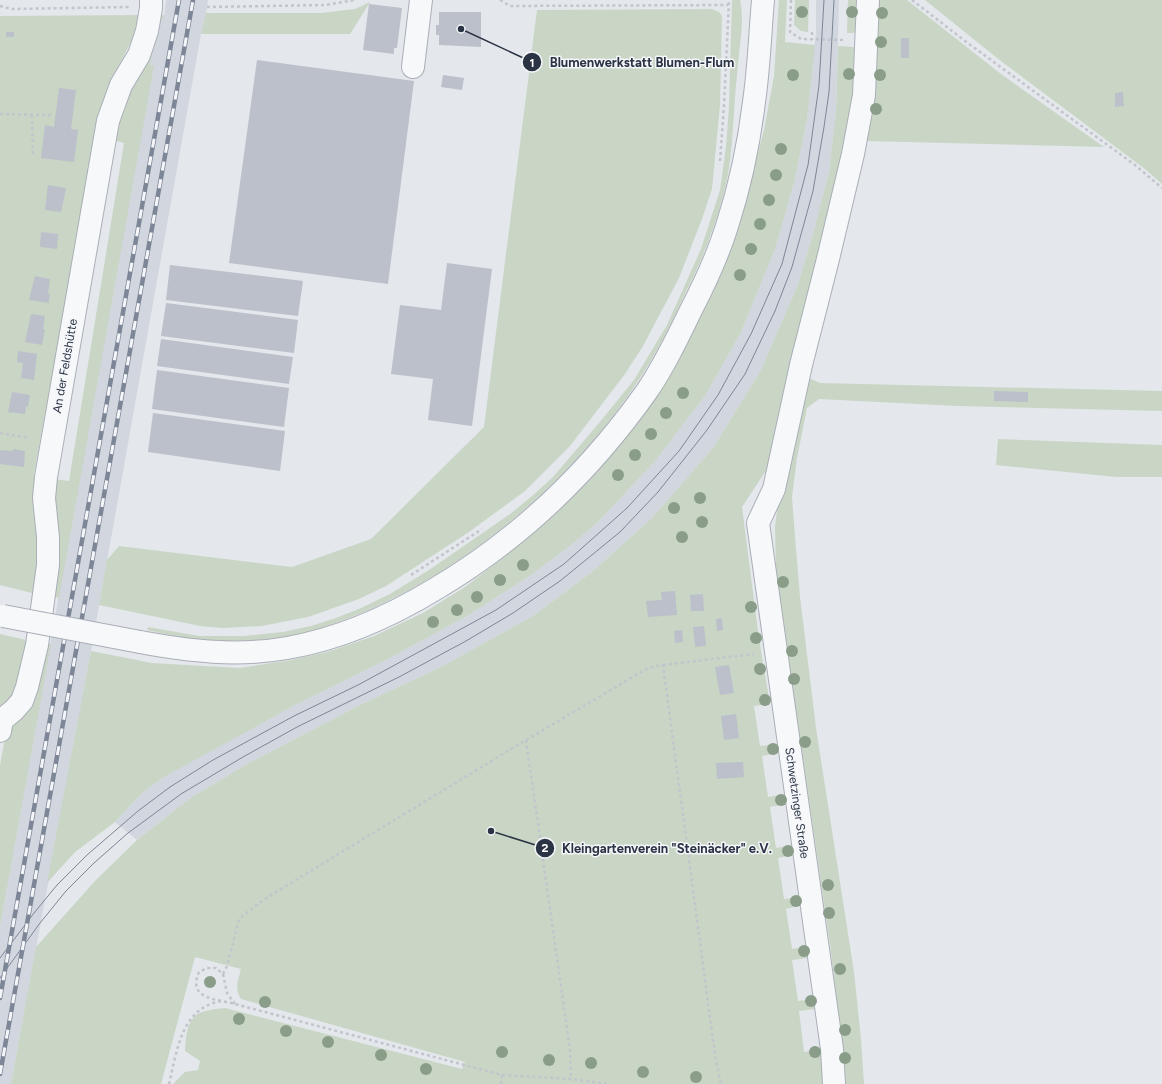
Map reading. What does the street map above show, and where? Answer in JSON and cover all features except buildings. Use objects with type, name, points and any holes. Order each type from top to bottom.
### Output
[{"type":"street","points":[[413,66],[421,0]]},
{"type":"street","points":[[2,615],[140,642],[197,651],[244,652],[288,648],[342,634],[400,610],[461,574],[523,528],[562,492],[588,464],[648,389],[681,332],[716,256],[727,225],[746,149],[755,100],[763,0]]},
{"type":"street","points":[[868,0],[868,42]]},
{"type":"street","name":"An der Feldshütte","points":[[1,723],[22,701],[27,687],[36,645],[48,565],[48,537],[44,498],[46,477],[108,121],[121,85],[138,55],[147,31],[151,8],[142,4]]},
{"type":"street","name":"Schwetzinger Straße","points":[[834,1084],[832,1049],[758,523],[774,488],[801,365],[851,161],[864,95],[868,42]]},
{"type":"path","points":[[207,7],[325,5],[355,0]]},
{"type":"path","points":[[500,0],[510,6],[728,5]]},
{"type":"path","points":[[719,162],[724,106],[728,0]]},
{"type":"path","points":[[791,0],[790,32],[801,39],[868,42]]},
{"type":"path","points":[[912,0],[972,46],[1135,165],[1162,188]]},
{"type":"path","points":[[0,6],[11,9],[142,4]]},
{"type":"path","points":[[812,32],[812,40]]},
{"type":"path","points":[[0,114],[51,115]]},
{"type":"path","points":[[32,115],[33,155]]},
{"type":"path","points":[[0,433],[34,439]]},
{"type":"path","points":[[408,577],[484,527]]},
{"type":"path","points":[[223,974],[228,966],[239,919],[263,900],[526,740],[648,668],[733,656]]},
{"type":"path","points":[[663,665],[715,1055],[721,1084]]},
{"type":"path","points":[[526,740],[570,1050],[571,1079]]},
{"type":"path","points":[[235,1004],[227,993],[223,974],[216,968],[207,968],[199,972],[195,981],[197,990],[201,995],[223,1000],[235,1004],[502,1074],[571,1079],[608,1084]]},
{"type":"path","points":[[169,1084],[181,1038],[190,1018],[198,1010],[210,1003],[223,1000]]},
{"type":"path","points":[[502,1074],[502,1084]]},
{"type":"shaded area","points":[[166,0],[208,0],[91,651],[11,1084],[0,1084],[0,927],[153,66],[150,65],[160,19],[164,19]]},
{"type":"shaded area","points":[[816,0],[839,0],[836,111],[829,172],[812,238],[797,287],[760,372],[713,448],[652,518],[593,571],[533,616],[441,667],[358,706],[249,763],[192,797],[137,840],[115,822],[142,793],[164,777],[295,705],[386,660],[467,616],[531,575],[571,545],[599,521],[655,461],[705,396],[741,332],[775,249],[794,183],[807,120],[816,32]]},
{"type":"green space","points":[[732,0],[740,0],[742,27],[730,163],[716,219],[695,272],[668,330],[650,361],[638,381],[609,421],[575,461],[538,498],[497,532],[453,564],[408,591],[361,613],[314,630],[258,640],[201,640],[147,630],[148,627],[199,636],[244,636],[283,632],[311,626],[336,618],[390,594],[429,570],[510,514],[553,477],[634,380],[667,325],[701,249],[720,190],[726,147],[729,107]]},
{"type":"green space","points":[[779,0],[787,0],[785,42],[815,45],[807,120],[794,183],[775,249],[741,332],[705,396],[655,461],[599,521],[571,545],[531,575],[467,616],[386,660],[295,705],[164,777],[142,793],[115,822],[75,852],[47,883],[91,651],[152,663],[240,668],[291,660],[327,652],[374,636],[423,613],[465,587],[547,521],[597,472],[618,446],[741,218],[764,130],[774,76]]},
{"type":"green space","points":[[795,0],[809,0],[808,32],[801,31],[794,25]]},
{"type":"green space","points":[[848,0],[861,0],[858,31],[853,33],[847,33]]},
{"type":"green space","points":[[878,0],[907,0],[1001,74],[1104,147],[865,141]]},
{"type":"green space","points":[[925,0],[1162,0],[1162,184],[1145,169],[997,58]]},
{"type":"green space","points":[[370,2],[350,34],[201,34],[206,13],[321,13],[355,9]]},
{"type":"green space","points":[[712,9],[719,12],[722,16],[720,105],[712,189],[702,219],[679,278],[643,346],[625,374],[570,446],[525,491],[469,532],[386,586],[359,599],[308,617],[262,626],[223,628],[200,626],[99,605],[107,560],[119,546],[292,567],[371,539],[484,427],[537,10]]},
{"type":"green space","points":[[139,15],[137,30],[116,71],[96,135],[34,474],[34,491],[38,501],[40,595],[0,585],[0,16]]},
{"type":"green space","points":[[164,15],[164,19],[160,19],[150,65],[154,66],[59,598],[49,595],[53,479],[69,481],[124,143],[113,140],[117,124],[158,16]]},
{"type":"green space","points":[[838,46],[853,47],[855,49],[856,97],[771,463],[742,507],[759,639],[770,704],[754,706],[760,746],[777,744],[779,753],[762,756],[768,797],[785,794],[785,804],[770,807],[776,848],[792,845],[794,855],[778,858],[784,899],[800,897],[802,905],[786,909],[792,949],[807,947],[808,958],[792,960],[798,1001],[814,999],[815,1009],[799,1011],[804,1052],[821,1050],[823,1084],[173,1084],[185,1072],[198,1070],[200,1061],[185,1051],[185,1042],[190,1022],[196,1015],[203,1012],[225,1008],[462,1069],[465,1062],[241,999],[237,988],[241,969],[195,957],[161,1084],[11,1084],[36,947],[95,881],[137,840],[192,797],[249,763],[358,706],[441,667],[533,616],[593,571],[652,518],[713,448],[760,372],[797,287],[812,238],[829,172],[836,111]]},
{"type":"green space","points":[[806,377],[820,383],[1162,391],[1162,411],[958,406],[819,399],[807,408],[797,458],[792,497],[800,597],[816,728],[854,972],[864,1084],[846,1084],[830,945],[776,570],[775,527],[778,503]]},
{"type":"green space","points":[[998,439],[1162,445],[1162,477],[1116,477],[996,465]]},
{"type":"green space","points":[[0,634],[30,641],[19,692],[0,710]]},
{"type":"green space","points":[[41,643],[51,644],[0,927],[0,765],[6,733],[27,709]]},
{"type":"tram line","points":[[0,958],[57,885],[87,855],[138,811],[170,787],[213,760],[294,716],[358,685],[496,610],[564,564],[627,508],[679,451],[718,395],[751,334],[782,264],[808,165],[819,85],[824,0]]},
{"type":"tram line","points":[[0,978],[40,923],[66,891],[94,863],[128,833],[181,794],[243,757],[297,727],[399,677],[466,641],[513,613],[560,581],[620,532],[658,492],[707,430],[745,374],[775,311],[792,267],[813,191],[824,127],[829,92],[834,0]]},
{"type":"railway","points":[[0,998],[179,0]]},
{"type":"railway","points":[[0,1074],[193,0]]},
{"type":"place","name":"Blumenwerkstatt Blumen-Flum","points":[[461,29]]},
{"type":"place","name":"Kleingartenverein \"Steinäcker\" e.V.","points":[[491,831]]}]
